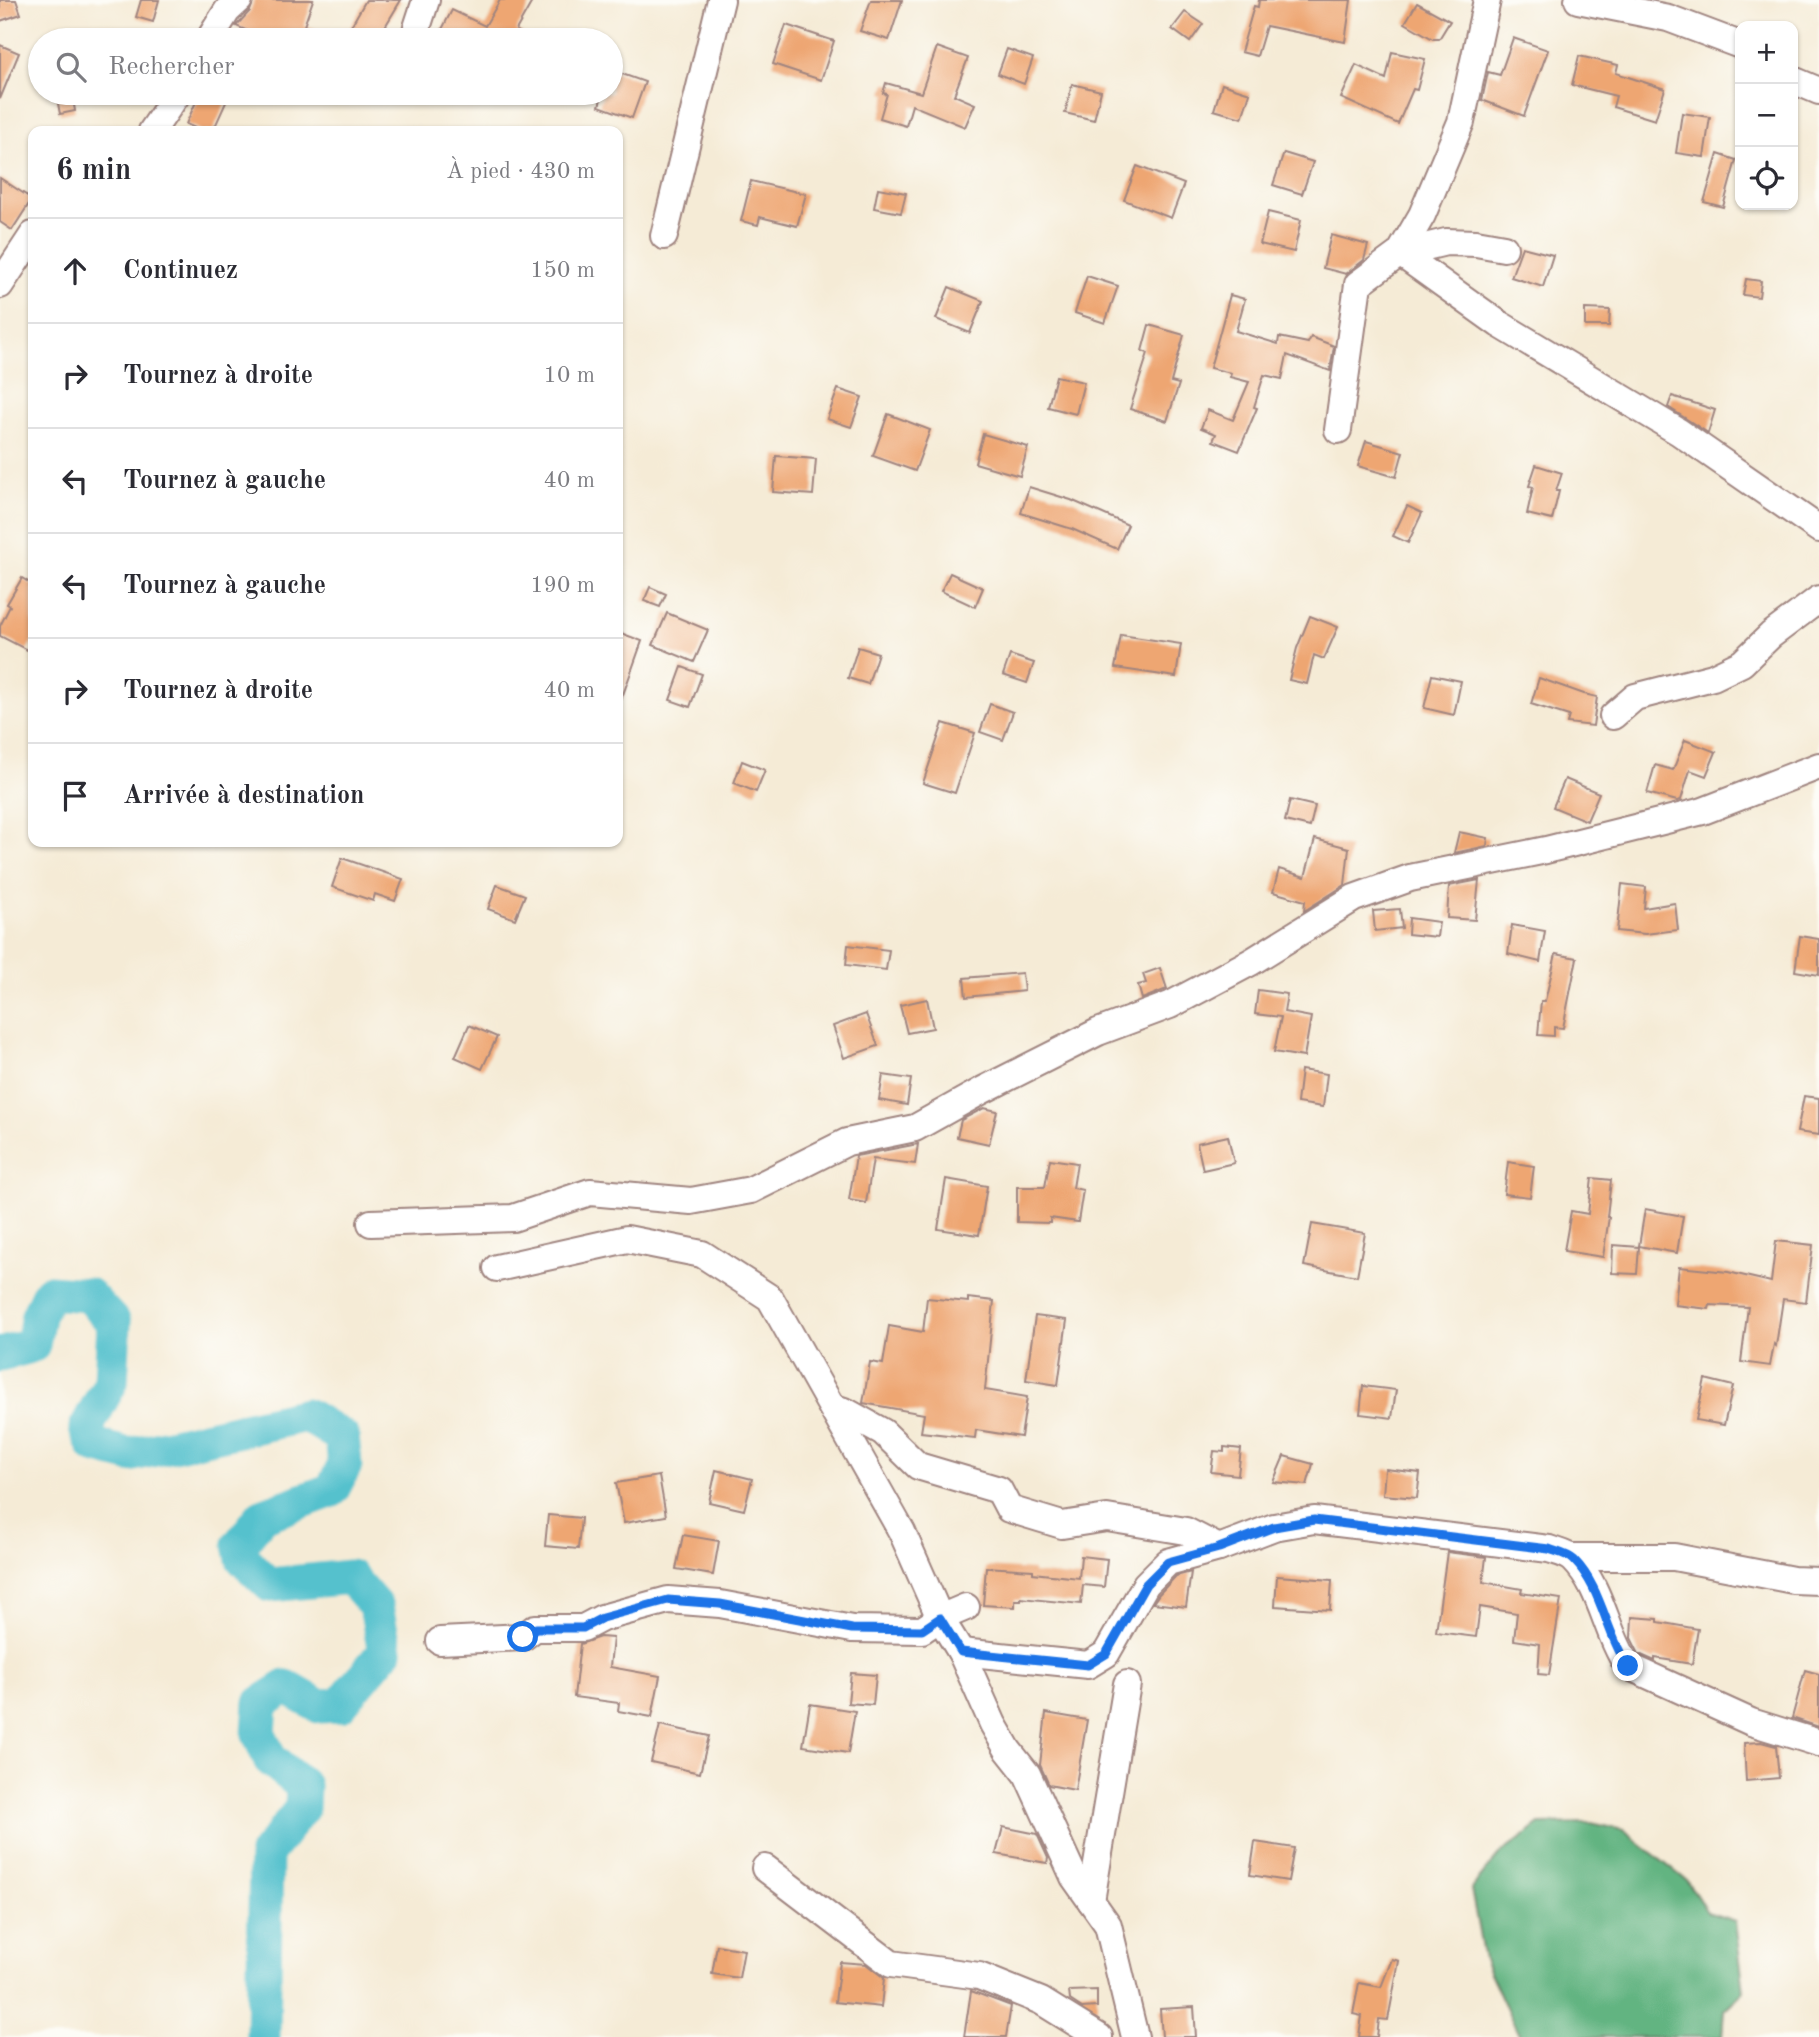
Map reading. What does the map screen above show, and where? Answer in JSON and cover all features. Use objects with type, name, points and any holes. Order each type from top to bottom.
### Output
[{"type":"street","points":[[417,28],[426,0]]},
{"type":"street","points":[[664,236],[722,0]]},
{"type":"street","points":[[1400,253],[1422,215],[1461,122],[1487,0]]},
{"type":"street","points":[[1578,0],[1668,18],[1735,43]]},
{"type":"street","points":[[222,28],[231,4]]},
{"type":"street","points":[[1798,82],[1819,91]]},
{"type":"street","points":[[155,126],[170,105]]},
{"type":"street","points":[[1338,430],[1357,284],[1400,253],[1446,242],[1504,248]]},
{"type":"street","points":[[0,285],[28,243]]},
{"type":"street","points":[[1400,253],[1499,324],[1679,432],[1819,529]]},
{"type":"street","points":[[1613,716],[1635,697],[1713,677],[1742,663],[1771,635],[1819,599]]},
{"type":"street","points":[[371,1223],[513,1218],[590,1192],[691,1201],[751,1190],[847,1142],[915,1128],[1098,1032],[1170,1005],[1251,962],[1354,898],[1410,878],[1546,850],[1703,811],[1819,766]]},
{"type":"street","points":[[497,1268],[627,1239],[702,1254],[770,1298],[902,1532],[940,1618],[961,1652],[993,1724],[1008,1750],[1027,1774],[1074,1877],[1108,1925],[1135,2037]]},
{"type":"street","points":[[832,1407],[847,1412],[883,1432],[918,1466],[999,1490],[1009,1508],[1062,1525],[1107,1518],[1186,1531],[1219,1548]]},
{"type":"street","points":[[961,1652],[1088,1665],[1106,1654],[1146,1584],[1168,1562],[1219,1548],[1274,1527],[1314,1520],[1549,1549],[1572,1557],[1674,1557],[1793,1580],[1819,1581]]},
{"type":"street","points":[[1572,1557],[1589,1581],[1617,1650],[1628,1666],[1751,1722],[1819,1743]]},
{"type":"street","points":[[440,1641],[523,1637],[536,1628],[583,1628],[602,1618],[668,1600],[720,1604],[852,1629],[922,1630],[940,1618],[967,1606]]},
{"type":"street","points":[[1091,1901],[1127,1684]]},
{"type":"street","points":[[765,1868],[891,1964],[979,1976],[1041,2001],[1099,2037]]},
{"type":"green space","points":[[1591,1823],[1623,1830],[1687,1881],[1707,1912],[1735,1921],[1744,1991],[1724,2010],[1722,2037],[1520,2037],[1484,1960],[1471,1889],[1499,1855],[1540,1824]]},
{"type":"building","points":[[0,0],[16,0],[21,14],[0,21]]},
{"type":"building","points":[[141,0],[159,0],[153,22],[136,17]]},
{"type":"building","points":[[254,0],[313,0],[304,26],[310,28],[236,26],[250,11]]},
{"type":"building","points":[[366,0],[401,0],[384,28],[350,28]]},
{"type":"building","points":[[500,0],[533,0],[517,28],[443,28],[452,10],[485,26]]},
{"type":"building","points":[[871,0],[902,0],[889,40],[860,31]]},
{"type":"building","points":[[1259,0],[1351,0],[1345,42],[1266,26],[1257,56],[1241,52],[1254,6],[1258,7]]},
{"type":"building","points":[[1417,3],[1450,21],[1439,39],[1433,39],[1405,23]]},
{"type":"building","points":[[1185,12],[1203,24],[1190,42],[1172,29]]},
{"type":"building","points":[[786,25],[834,41],[821,80],[773,64]]},
{"type":"building","points":[[1513,38],[1548,50],[1524,116],[1482,100],[1488,72],[1500,75]]},
{"type":"building","points":[[0,45],[19,53],[0,99]]},
{"type":"building","points":[[937,47],[968,58],[954,95],[975,104],[965,127],[912,105],[906,126],[880,118],[887,94],[883,93],[886,83],[921,93]]},
{"type":"building","points":[[1007,49],[1033,58],[1024,84],[998,74]]},
{"type":"building","points":[[1392,52],[1425,59],[1417,90],[1413,89],[1398,124],[1341,98],[1356,65],[1386,79]]},
{"type":"building","points":[[1579,56],[1618,65],[1616,73],[1665,89],[1655,120],[1613,107],[1616,96],[1572,85]]},
{"type":"building","points":[[623,74],[645,82],[632,118],[599,106],[623,105]]},
{"type":"building","points":[[1072,84],[1101,91],[1094,120],[1065,113]]},
{"type":"building","points":[[1222,84],[1250,93],[1242,118],[1214,110]]},
{"type":"building","points":[[58,105],[74,105],[75,111],[60,114]]},
{"type":"building","points":[[195,105],[225,105],[215,126],[186,124]]},
{"type":"building","points":[[1682,113],[1710,117],[1704,157],[1676,153]]},
{"type":"building","points":[[1284,153],[1313,162],[1302,194],[1273,185]]},
{"type":"building","points":[[1718,154],[1735,160],[1723,207],[1704,202]]},
{"type":"building","points":[[1137,166],[1184,184],[1171,218],[1124,200]]},
{"type":"building","points":[[0,178],[28,196],[28,205],[12,230],[0,222]]},
{"type":"building","points":[[751,181],[806,194],[797,226],[760,217],[758,225],[741,221]]},
{"type":"building","points":[[878,188],[906,193],[901,213],[874,208]]},
{"type":"building","points":[[1268,212],[1301,220],[1294,252],[1260,244]]},
{"type":"building","points":[[1331,235],[1368,245],[1364,260],[1346,274],[1323,268]]},
{"type":"building","points":[[1522,247],[1553,255],[1543,287],[1511,277]]},
{"type":"building","points":[[1087,276],[1118,286],[1105,323],[1075,313]]},
{"type":"building","points":[[1746,279],[1761,281],[1759,297],[1743,295]]},
{"type":"building","points":[[949,287],[983,301],[970,333],[936,319]]},
{"type":"building","points":[[1230,295],[1245,299],[1236,331],[1278,344],[1279,337],[1308,343],[1311,337],[1334,346],[1330,371],[1287,355],[1282,379],[1264,375],[1254,407],[1257,408],[1239,451],[1213,441],[1216,434],[1201,428],[1208,410],[1233,420],[1249,382],[1230,377],[1231,373],[1210,368]]},
{"type":"building","points":[[1585,309],[1610,310],[1609,326],[1585,326]]},
{"type":"building","points":[[1149,325],[1184,335],[1171,382],[1179,384],[1167,421],[1130,409],[1148,353],[1142,351]]},
{"type":"building","points":[[1056,376],[1084,382],[1076,414],[1048,407]]},
{"type":"building","points":[[838,389],[862,397],[851,427],[827,419]]},
{"type":"building","points":[[1672,396],[1715,410],[1708,433],[1668,407]]},
{"type":"building","points":[[888,414],[930,430],[915,471],[873,456]]},
{"type":"building","points":[[983,434],[1028,447],[1020,476],[975,463]]},
{"type":"building","points":[[1366,441],[1403,452],[1396,477],[1358,466]]},
{"type":"building","points":[[776,456],[816,459],[813,495],[773,492]]},
{"type":"building","points":[[1536,465],[1562,473],[1556,491],[1559,491],[1552,520],[1527,514],[1533,487],[1529,486]]},
{"type":"building","points":[[1029,487],[1071,500],[1128,525],[1117,549],[1072,529],[1021,513]]},
{"type":"building","points":[[1407,506],[1422,513],[1408,543],[1393,536]]},
{"type":"building","points":[[950,573],[983,588],[975,607],[941,591]]},
{"type":"building","points":[[22,578],[28,582],[27,650],[0,636],[0,626],[10,606],[7,604]]},
{"type":"building","points":[[650,587],[666,594],[660,607],[644,601]]},
{"type":"building","points":[[667,613],[708,630],[694,662],[653,645]]},
{"type":"building","points":[[1310,616],[1338,627],[1324,659],[1314,655],[1307,684],[1289,680],[1297,648]]},
{"type":"building","points":[[623,634],[642,641],[623,695]]},
{"type":"building","points":[[1121,635],[1181,644],[1176,677],[1115,668]]},
{"type":"building","points":[[858,647],[878,653],[868,684],[848,678]]},
{"type":"building","points":[[1010,655],[1034,663],[1027,683],[1003,675]]},
{"type":"building","points":[[682,667],[702,674],[690,707],[670,700]]},
{"type":"building","points":[[1432,675],[1461,681],[1454,715],[1424,708]]},
{"type":"building","points":[[1539,678],[1597,697],[1593,726],[1567,723],[1569,716],[1531,704]]},
{"type":"building","points":[[990,704],[1013,712],[1003,740],[980,732]]},
{"type":"building","points":[[943,723],[975,733],[955,793],[923,783]]},
{"type":"building","points":[[1685,740],[1716,752],[1706,776],[1690,770],[1681,800],[1647,793],[1655,765],[1673,770]]},
{"type":"building","points":[[742,761],[765,770],[756,792],[734,783]]},
{"type":"building","points":[[1565,779],[1599,793],[1587,821],[1553,807]]},
{"type":"building","points":[[1290,800],[1315,806],[1310,827],[1285,821]]},
{"type":"building","points":[[1459,832],[1488,838],[1487,846],[1454,853]]},
{"type":"building","points":[[1315,839],[1349,848],[1345,885],[1304,911],[1305,901],[1273,892],[1279,869],[1305,877]]},
{"type":"building","points":[[342,858],[403,879],[395,901],[375,894],[373,901],[332,887]]},
{"type":"building","points":[[1479,880],[1475,920],[1447,918],[1449,886]]},
{"type":"building","points":[[1622,884],[1646,887],[1644,908],[1675,903],[1678,930],[1645,934],[1617,931]]},
{"type":"building","points":[[497,885],[525,895],[515,919],[488,909]]},
{"type":"building","points":[[1400,909],[1402,928],[1375,931],[1373,911]]},
{"type":"building","points":[[1409,918],[1439,922],[1437,937],[1408,934]]},
{"type":"building","points":[[1512,925],[1545,931],[1540,962],[1508,954]]},
{"type":"building","points":[[1800,936],[1819,939],[1819,975],[1795,971]]},
{"type":"building","points":[[848,945],[889,950],[886,970],[846,965]]},
{"type":"building","points":[[1556,954],[1577,958],[1563,1028],[1554,1027],[1554,1036],[1538,1035],[1541,1001],[1545,1001]]},
{"type":"building","points":[[1160,968],[1167,989],[1142,999],[1138,985],[1146,983],[1143,974]]},
{"type":"building","points":[[1022,973],[1024,991],[966,997],[964,978]]},
{"type":"building","points":[[1258,990],[1287,994],[1284,1012],[1311,1017],[1304,1057],[1274,1052],[1281,1017],[1255,1014]]},
{"type":"building","points":[[927,999],[933,1028],[907,1033],[900,1005]]},
{"type":"building","points":[[866,1014],[878,1046],[844,1058],[833,1026]]},
{"type":"building","points":[[469,1025],[497,1037],[482,1069],[455,1057]]},
{"type":"building","points":[[1301,1070],[1327,1074],[1323,1107],[1297,1103]]},
{"type":"building","points":[[883,1075],[911,1079],[907,1105],[879,1100]]},
{"type":"building","points":[[1804,1096],[1819,1098],[1819,1135],[1797,1132]]},
{"type":"building","points":[[984,1108],[997,1111],[989,1144],[957,1137],[961,1120]]},
{"type":"building","points":[[1228,1136],[1234,1163],[1203,1170],[1197,1143]]},
{"type":"building","points":[[918,1144],[915,1164],[873,1159],[866,1203],[849,1200],[856,1156]]},
{"type":"building","points":[[1050,1159],[1077,1163],[1073,1188],[1083,1190],[1078,1222],[1050,1218],[1050,1223],[1017,1222],[1017,1187],[1045,1187]]},
{"type":"building","points":[[1508,1162],[1534,1166],[1530,1197],[1504,1194]]},
{"type":"building","points":[[1592,1178],[1611,1180],[1603,1257],[1564,1251],[1571,1211],[1588,1214]]},
{"type":"building","points":[[946,1179],[987,1186],[979,1235],[938,1229]]},
{"type":"building","points":[[1645,1209],[1683,1216],[1677,1253],[1639,1246]]},
{"type":"building","points":[[1312,1224],[1365,1233],[1357,1276],[1304,1266]]},
{"type":"building","points":[[1776,1241],[1813,1245],[1806,1302],[1783,1299],[1770,1366],[1741,1362],[1748,1307],[1710,1305],[1709,1309],[1675,1305],[1679,1267],[1728,1272],[1771,1282]]},
{"type":"building","points":[[1613,1245],[1639,1247],[1637,1274],[1612,1273]]},
{"type":"building","points":[[927,1298],[968,1302],[968,1298],[994,1301],[985,1390],[1027,1397],[1021,1437],[976,1430],[975,1438],[921,1432],[924,1414],[863,1403],[870,1362],[883,1364],[889,1326],[923,1332]]},
{"type":"building","points":[[1035,1316],[1067,1320],[1058,1385],[1026,1380]]},
{"type":"building","points":[[1705,1379],[1733,1386],[1724,1425],[1696,1420]]},
{"type":"building","points":[[1363,1386],[1396,1390],[1392,1418],[1360,1414]]},
{"type":"building","points":[[1224,1447],[1241,1449],[1238,1475],[1211,1472],[1214,1451],[1224,1452]]},
{"type":"building","points":[[1284,1456],[1313,1464],[1307,1485],[1273,1482]]},
{"type":"building","points":[[1385,1469],[1420,1473],[1417,1498],[1383,1495]]},
{"type":"building","points":[[716,1470],[752,1479],[744,1510],[709,1502]]},
{"type":"building","points":[[659,1476],[666,1516],[624,1523],[616,1483]]},
{"type":"building","points":[[548,1515],[581,1518],[578,1549],[545,1546]]},
{"type":"building","points":[[683,1535],[719,1541],[713,1575],[676,1569]]},
{"type":"building","points":[[1447,1552],[1486,1557],[1483,1582],[1522,1589],[1521,1593],[1561,1599],[1549,1675],[1538,1674],[1540,1644],[1514,1640],[1517,1613],[1480,1607],[1476,1637],[1436,1632]]},
{"type":"building","points":[[1081,1556],[1107,1559],[1104,1587],[1083,1585],[1081,1604],[1021,1598],[1015,1600],[1015,1607],[983,1605],[986,1567],[1033,1570],[1033,1573],[1079,1578]]},
{"type":"building","points":[[1191,1572],[1186,1607],[1153,1603],[1176,1576]]},
{"type":"building","points":[[1277,1576],[1332,1580],[1330,1610],[1275,1606]]},
{"type":"building","points":[[1632,1617],[1658,1619],[1658,1622],[1698,1629],[1692,1664],[1655,1658],[1655,1661],[1639,1654],[1631,1638]]},
{"type":"building","points":[[600,1637],[613,1638],[610,1667],[660,1676],[652,1717],[618,1711],[619,1703],[574,1697],[580,1644]]},
{"type":"building","points":[[1805,1670],[1819,1674],[1819,1727],[1792,1718]]},
{"type":"building","points":[[851,1673],[876,1675],[873,1705],[848,1703]]},
{"type":"building","points":[[810,1704],[855,1711],[848,1753],[803,1746]]},
{"type":"building","points":[[1046,1713],[1087,1720],[1075,1790],[1049,1785],[1040,1765]]},
{"type":"building","points":[[660,1725],[709,1736],[700,1773],[651,1762]]},
{"type":"building","points":[[1761,1742],[1776,1746],[1779,1778],[1746,1781],[1744,1743]]},
{"type":"building","points":[[1003,1827],[1037,1834],[1048,1858],[1047,1863],[996,1854]]},
{"type":"building","points":[[1255,1842],[1294,1848],[1288,1881],[1250,1875]]},
{"type":"building","points":[[717,1945],[744,1950],[739,1978],[712,1974]]},
{"type":"building","points":[[1392,1959],[1399,1961],[1388,2020],[1379,2019],[1377,2037],[1359,2037],[1362,2016],[1353,2014],[1359,1983],[1381,1987]]},
{"type":"building","points":[[840,1962],[866,1964],[884,1978],[881,2007],[835,2002]]},
{"type":"building","points":[[1097,1990],[1097,2007],[1082,2008],[1070,2000],[1069,1991]]},
{"type":"building","points":[[971,1991],[1011,2006],[1006,2037],[964,2037]]},
{"type":"building","points":[[1194,2007],[1196,2037],[1162,2037],[1160,2009]]},
{"type":"waterway","points":[[0,1355],[33,1345],[38,1316],[49,1292],[88,1295],[114,1323],[111,1382],[86,1428],[94,1446],[129,1455],[306,1415],[342,1437],[345,1465],[332,1490],[262,1516],[240,1544],[243,1559],[270,1585],[350,1577],[376,1607],[385,1651],[340,1705],[319,1706],[286,1687],[261,1703],[259,1734],[270,1759],[303,1786],[302,1808],[266,1854],[263,2037]]},
{"type":"route","points":[[523,1637],[536,1628],[583,1628],[602,1618],[668,1600],[720,1604],[852,1629],[922,1630],[940,1618],[961,1652],[1088,1665],[1106,1654],[1146,1584],[1168,1562],[1219,1548],[1274,1527],[1314,1520],[1549,1549],[1572,1557],[1589,1581],[1617,1650],[1628,1666]]}]
